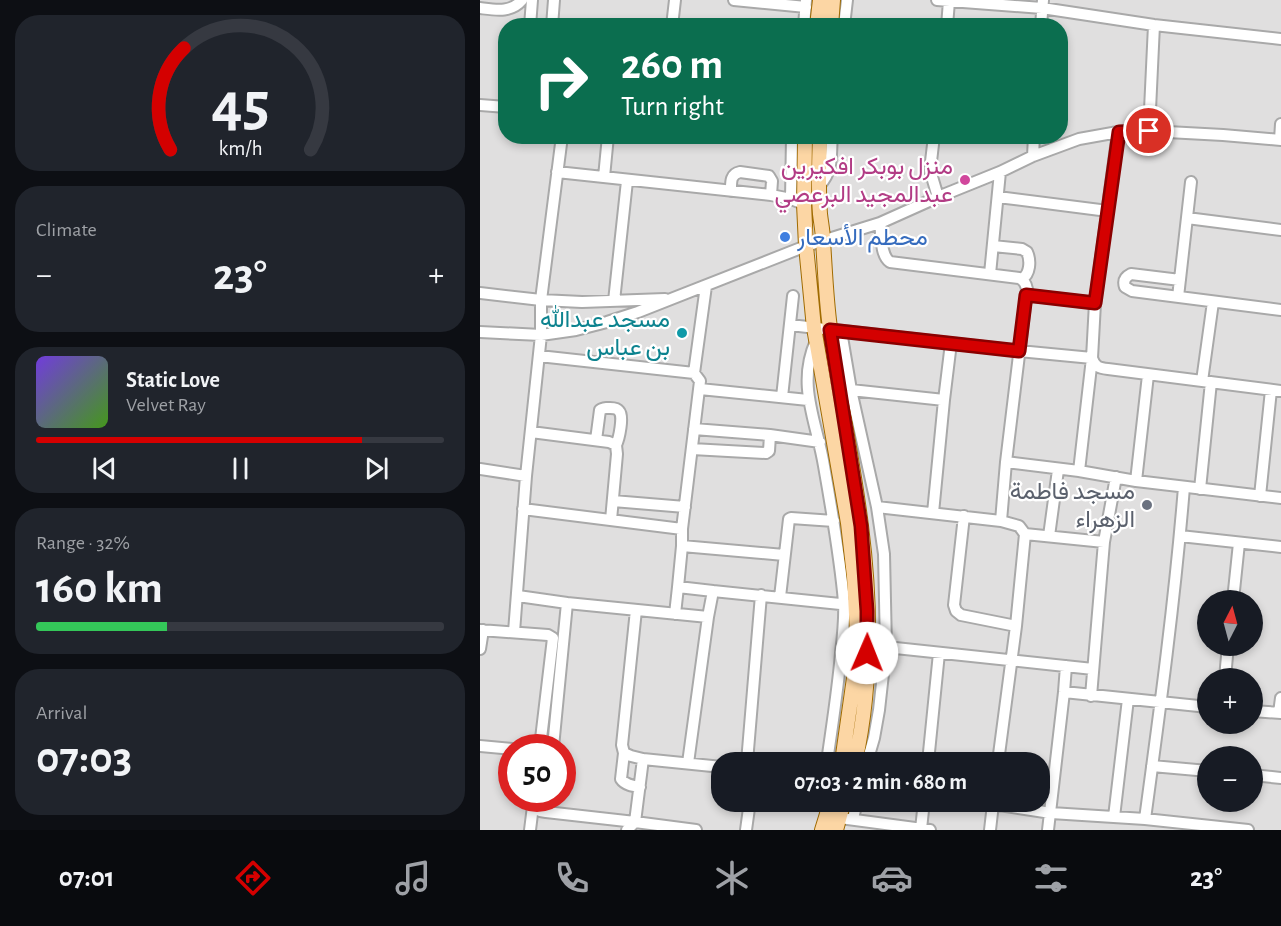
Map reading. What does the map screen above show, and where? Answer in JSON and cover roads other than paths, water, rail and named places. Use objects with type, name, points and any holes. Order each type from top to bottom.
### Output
[{"type":"main road","points":[[824,18],[836,3]]},
{"type":"main road","points":[[833,18],[836,3]]},
{"type":"main road","points":[[804,144],[797,201],[806,246],[815,334],[848,524],[854,576],[850,604],[857,634],[854,678],[843,752]]},
{"type":"main road","points":[[820,144],[820,212],[825,289],[836,330],[865,572],[868,630],[867,676],[857,752]]},
{"type":"main road","points":[[822,830],[839,812]]},
{"type":"street","points":[[480,8],[508,10],[522,0]]},
{"type":"street","points":[[531,18],[532,0]]},
{"type":"street","points":[[553,18],[554,0]]},
{"type":"street","points":[[673,18],[675,0]]},
{"type":"street","points":[[734,0],[806,4]]},
{"type":"street","points":[[937,0],[1042,4],[1154,25],[1281,39]]},
{"type":"street","points":[[947,18],[949,1]]},
{"type":"street","points":[[836,3],[841,18]]},
{"type":"street","points":[[1149,131],[1154,25]]},
{"type":"street","points":[[480,105],[498,106]]},
{"type":"street","points":[[1068,143],[1119,132],[1149,131],[1281,140],[1281,124]]},
{"type":"street","points":[[1079,471],[1092,358],[1095,303],[1119,132]]},
{"type":"street","points":[[514,632],[526,476],[541,335],[542,300],[561,144]]},
{"type":"street","points":[[604,177],[608,144]]},
{"type":"street","points":[[557,172],[771,195],[797,201],[793,144]]},
{"type":"street","points":[[820,185],[829,173],[831,144]]},
{"type":"street","points":[[933,144],[930,170],[938,197]]},
{"type":"street","points":[[1033,156],[1034,144]]},
{"type":"street","points":[[481,334],[541,335],[576,330],[607,322],[806,246],[880,224],[1033,156],[1065,144]]},
{"type":"street","points":[[731,191],[733,175],[737,172],[749,173],[770,177],[771,195]]},
{"type":"street","points":[[990,274],[1000,172]]},
{"type":"street","points":[[615,301],[627,181]]},
{"type":"street","points":[[1178,297],[1191,182]]},
{"type":"street","points":[[998,197],[1108,211]]},
{"type":"street","points":[[1187,218],[1281,230]]},
{"type":"street","points":[[880,224],[884,256],[887,261],[1022,279]]},
{"type":"street","points":[[993,246],[1022,249],[1027,252],[1028,273],[1022,279]]},
{"type":"street","points":[[1180,280],[1131,274],[1124,282],[1129,291],[1281,310]]},
{"type":"street","points":[[1001,521],[1026,295],[1026,286],[1022,279]]},
{"type":"street","points":[[675,614],[682,529],[700,389],[700,381],[694,372],[706,286]]},
{"type":"street","points":[[480,293],[582,302],[672,299]]},
{"type":"street","points":[[1026,295],[1095,303]]},
{"type":"street","points":[[782,398],[793,296]]},
{"type":"street","points":[[1200,489],[1213,302]]},
{"type":"street","points":[[790,325],[815,334],[836,330],[1092,358]]},
{"type":"street","points":[[836,330],[877,507],[884,554],[886,647],[879,710],[870,752]]},
{"type":"street","points":[[815,334],[809,355],[808,400],[820,442],[850,604],[844,621],[828,752]]},
{"type":"street","points":[[933,513],[951,343]]},
{"type":"street","points":[[539,356],[694,372]]},
{"type":"street","points":[[1092,358],[1094,364],[1099,367],[1276,391],[1260,496]]},
{"type":"street","points":[[1136,481],[1148,375]]},
{"type":"street","points":[[700,389],[808,400]]},
{"type":"street","points":[[851,390],[944,400]]},
{"type":"street","points":[[596,440],[600,410],[616,409],[621,416],[616,445],[618,450],[611,520]]},
{"type":"street","points":[[694,429],[770,435],[820,442]]},
{"type":"street","points":[[531,432],[596,440],[616,445]]},
{"type":"street","points":[[692,448],[766,453],[769,451],[770,435]]},
{"type":"street","points":[[1006,462],[1136,481],[1281,498]]},
{"type":"street","points":[[480,469],[526,476]]},
{"type":"street","points":[[1049,536],[1058,470]]},
{"type":"street","points":[[1091,696],[1104,542],[1116,477]]},
{"type":"street","points":[[1141,823],[1161,701],[1184,487]]},
{"type":"street","points":[[613,501],[685,507]]},
{"type":"street","points":[[877,507],[1001,521],[1019,526],[1025,534],[1016,626],[999,752]]},
{"type":"street","points":[[523,509],[682,529]]},
{"type":"street","points":[[964,516],[954,605],[956,611],[961,615],[1016,626]]},
{"type":"street","points":[[780,597],[789,519],[834,521]]},
{"type":"street","points":[[1025,534],[1104,542]]},
{"type":"street","points":[[1180,537],[1281,547]]},
{"type":"street","points":[[1234,590],[1239,543]]},
{"type":"street","points":[[682,546],[784,555]]},
{"type":"street","points":[[678,586],[850,604]]},
{"type":"street","points":[[688,763],[713,591]]},
{"type":"street","points":[[748,752],[761,595]]},
{"type":"street","points":[[518,596],[708,617]]},
{"type":"street","points":[[554,734],[567,603]]},
{"type":"street","points":[[636,610],[622,746],[624,753],[621,779],[624,783],[640,787]]},
{"type":"street","points":[[480,649],[481,630],[548,635],[553,638],[542,734]]},
{"type":"street","points":[[886,647],[1092,669]]},
{"type":"street","points":[[929,752],[939,653]]},
{"type":"street","points":[[1048,830],[1066,666]]},
{"type":"street","points":[[1064,692],[1197,706]]},
{"type":"street","points":[[1263,712],[1280,713],[1281,698]]},
{"type":"street","points":[[1114,817],[1128,699]]},
{"type":"street","points":[[480,746],[498,748]]},
{"type":"street","points":[[624,753],[643,759],[711,766]]},
{"type":"street","points":[[631,826],[640,787],[643,759]]},
{"type":"street","points":[[1152,766],[1197,770]]},
{"type":"street","points":[[1263,777],[1281,778]]},
{"type":"street","points":[[530,830],[532,812]]},
{"type":"street","points":[[746,830],[748,812]]},
{"type":"street","points":[[845,812],[926,829],[925,812]]},
{"type":"street","points":[[990,830],[992,812]]},
{"type":"street","points":[[1046,812],[1114,817],[1171,826],[1248,830]]},
{"type":"street","points":[[546,813],[631,826],[696,830]]},
{"type":"place","name":"منزل بوبكر افكيرين عبدالمجيد البرعصي","points":[[965,180]]},
{"type":"place","name":"محطم الأسعار","points":[[785,237]]},
{"type":"place","name":"مسجد عبدالله بن عباس","points":[[682,333]]},
{"type":"place","name":"مسجد فاطمة الزهراء","points":[[1147,505]]}]
